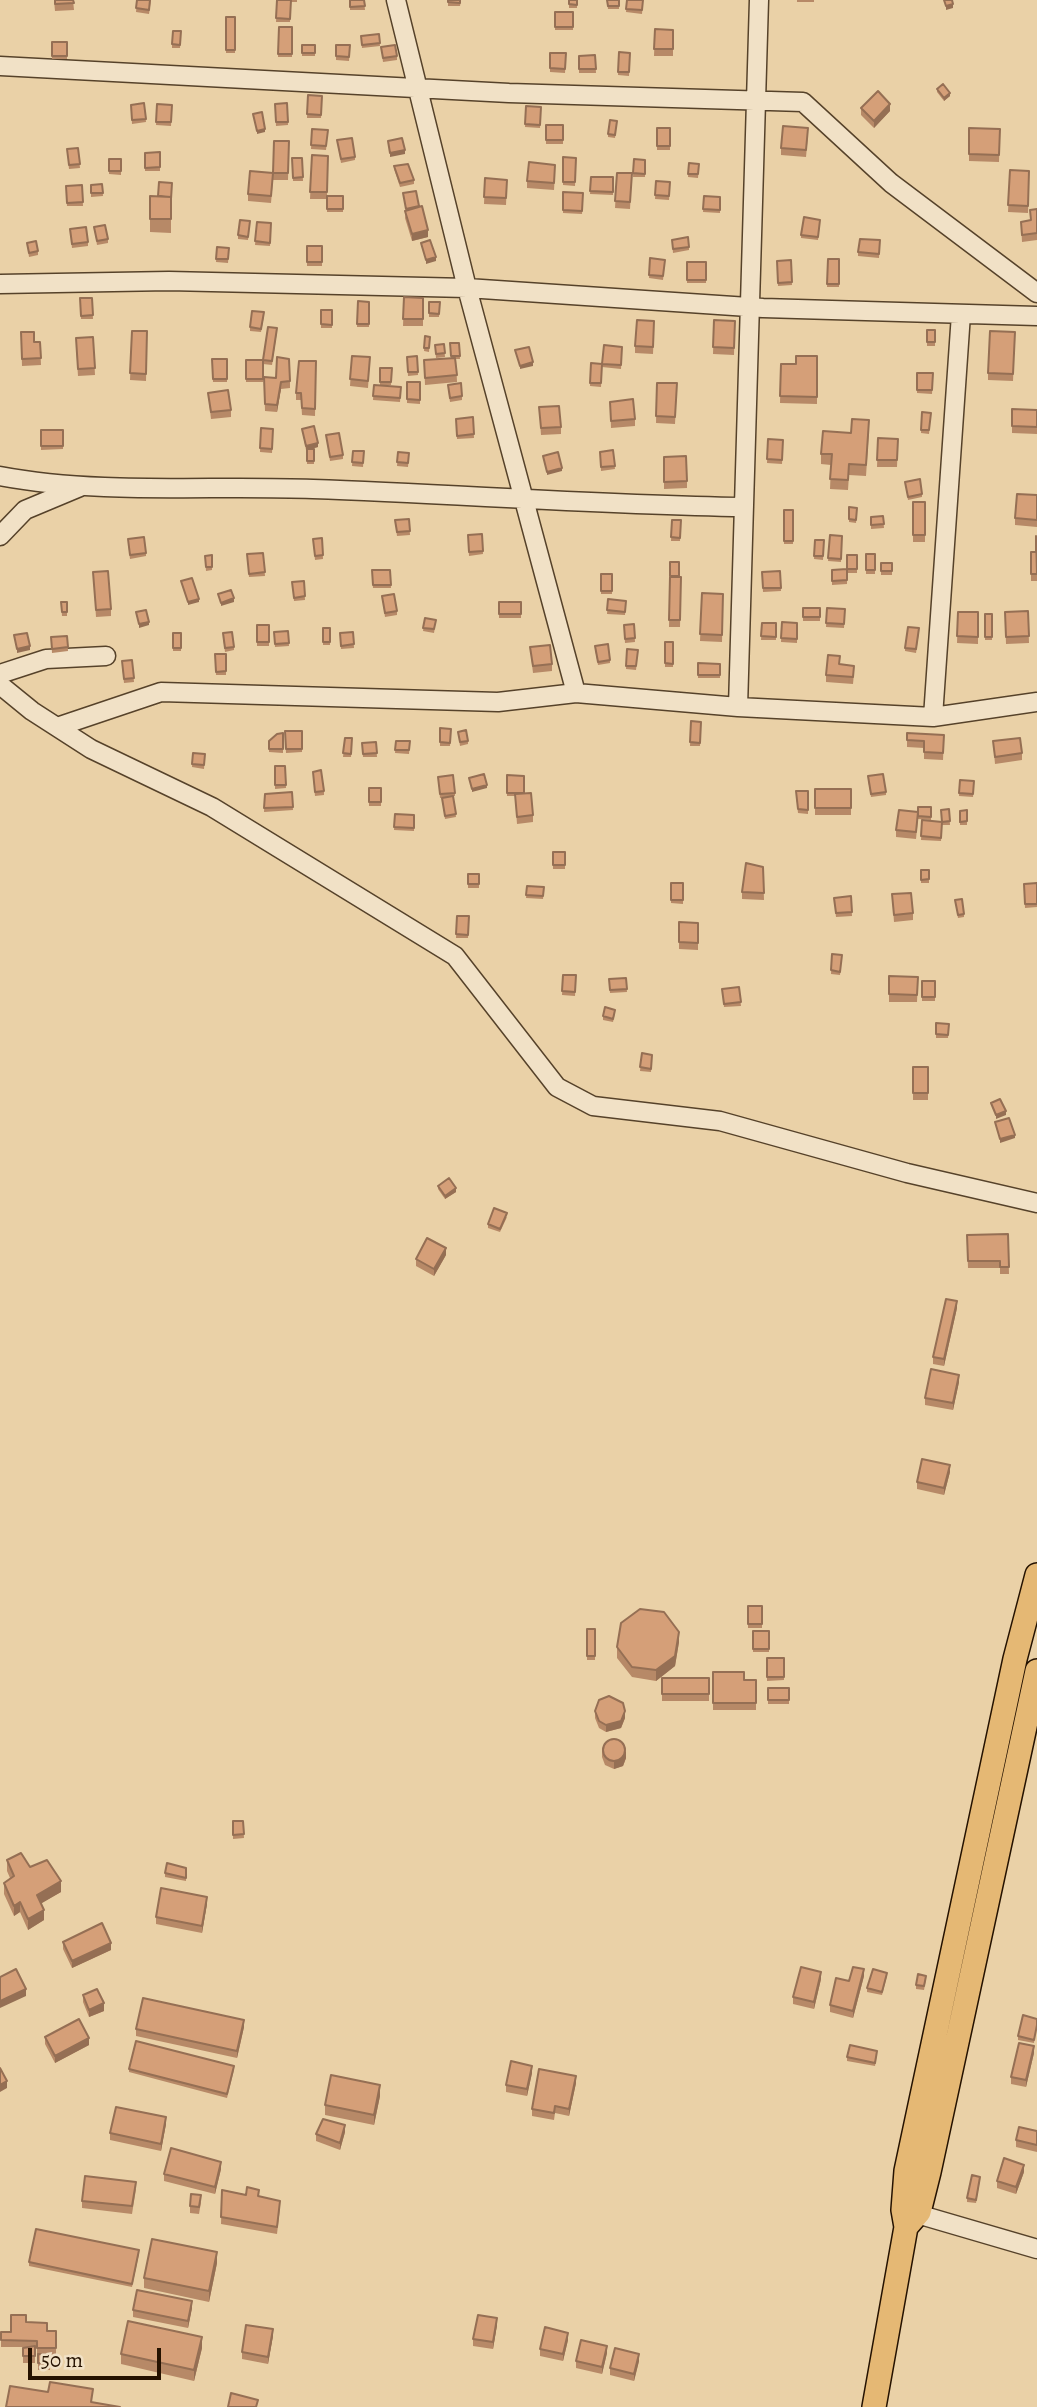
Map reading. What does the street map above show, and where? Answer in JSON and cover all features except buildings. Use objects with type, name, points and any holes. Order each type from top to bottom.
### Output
[{"type":"main road","points":[[909,2217],[906,2171],[1015,1659],[1037,1575]]},
{"type":"main road","points":[[874,2407],[909,2217],[1037,1671]]},
{"type":"street","points":[[397,0],[467,288],[576,693]]},
{"type":"street","points":[[738,707],[760,0]]},
{"type":"street","points":[[0,66],[418,87],[803,102],[891,183],[1037,293]]},
{"type":"street","points":[[0,285],[169,281],[467,288],[750,307],[1037,316]]},
{"type":"street","points":[[933,718],[961,314]]},
{"type":"street","points":[[0,476],[80,487],[313,489],[526,500],[744,507]]},
{"type":"street","points":[[0,536],[25,510],[80,487]]},
{"type":"street","points":[[0,674],[46,659],[106,656]]},
{"type":"street","points":[[0,685],[91,749],[212,807],[455,956],[557,1087],[593,1106],[720,1121],[907,1173],[1037,1203]]},
{"type":"street","points":[[57,727],[161,692],[498,702],[576,693],[738,707],[933,718],[1037,702]]},
{"type":"street","points":[[909,2217],[1037,2249]]}]
